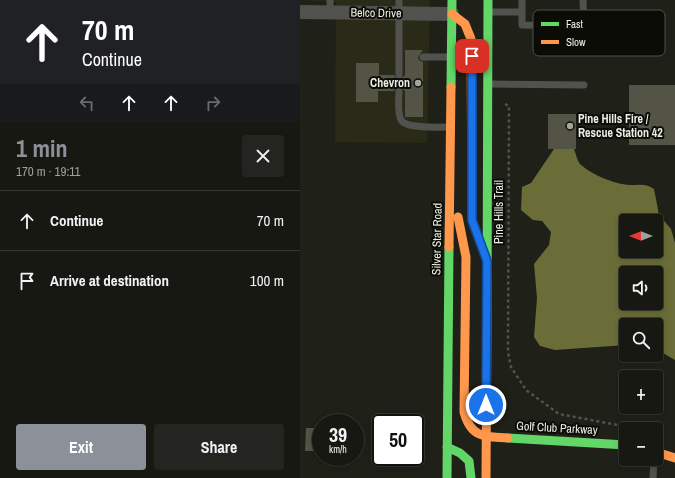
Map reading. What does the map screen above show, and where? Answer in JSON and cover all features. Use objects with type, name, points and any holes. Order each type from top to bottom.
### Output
[{"type":"main road","points":[[483,1],[488,12],[486,478]]},
{"type":"main road","points":[[452,7],[465,24],[471,39],[461,87],[472,220],[487,261]]},
{"type":"main road","name":"Silver Star Road","points":[[447,478],[450,127],[461,87],[451,57],[452,7]]},
{"type":"main road","points":[[450,183],[466,257],[464,412],[467,423],[474,432],[486,437]]},
{"type":"main road","name":"Golf Club Parkway","points":[[486,437],[619,445]]},
{"type":"main road","points":[[447,447],[460,453],[469,461],[471,478]]},
{"type":"main road","points":[[663,454],[675,458]]},
{"type":"street","name":"Belco Drive","points":[[300,12],[330,6],[452,7]]},
{"type":"lane","points":[[522,0],[522,25],[533,25]]},
{"type":"lane","points":[[583,0],[583,10]]},
{"type":"lane","points":[[399,7],[402,57],[399,75]]},
{"type":"lane","points":[[488,12],[522,12]]},
{"type":"lane","points":[[423,57],[451,57]]},
{"type":"lane","points":[[461,87],[488,84],[584,85]]},
{"type":"lane","points":[[399,91],[400,119],[404,124],[410,126],[450,127]]},
{"type":"lane","points":[[653,478],[654,466]]},
{"type":"path","name":"Pine Hills Trail","points":[[502,103],[508,106],[508,352],[511,367],[526,390],[559,414],[619,425]]},
{"type":"shaded area","points":[[300,0],[430,0],[427,143],[335,142],[336,2]]},
{"type":"shaded area","points":[[554,149],[574,149],[580,164],[597,175],[617,183],[645,185],[654,189],[659,214],[619,214],[619,258],[663,258],[663,220],[671,229],[675,243],[675,360],[663,353],[663,318],[619,318],[619,345],[555,350],[540,346],[534,337],[537,298],[534,264],[549,245],[551,232],[542,221],[533,220],[521,210],[522,187],[531,183]]},
{"type":"building","points":[[405,50],[423,50],[418,57],[419,60],[423,62],[423,117],[405,117],[405,91],[400,86],[396,87],[394,91],[378,91],[378,102],[356,102],[356,63],[379,63],[379,75],[394,75],[397,79],[401,79],[405,75]]},
{"type":"building","points":[[629,85],[675,85],[675,145],[629,145]]},
{"type":"building","points":[[548,114],[576,114],[576,149],[548,149]]},
{"type":"building","points":[[306,428],[312,428],[312,451],[305,451]]},
{"type":"traffic: fast","points":[[451,87],[452,0]]},
{"type":"traffic: fast","points":[[487,312],[488,0]]},
{"type":"traffic: fast","points":[[447,478],[449,247]]},
{"type":"traffic: fast","points":[[508,438],[619,445]]},
{"type":"traffic: fast","points":[[447,447],[460,453],[469,461],[471,478]]},
{"type":"traffic: slow","points":[[452,14],[465,24],[471,39],[472,220],[480,242]]},
{"type":"traffic: slow","points":[[449,247],[451,87]]},
{"type":"traffic: slow","points":[[458,217],[466,257],[464,412],[471,427],[480,434],[492,437],[508,438]]},
{"type":"traffic: slow","points":[[486,478],[487,312]]},
{"type":"traffic: slow","points":[[663,454],[675,458]]},
{"type":"place","name":"Chevron","points":[[418,83]]},
{"type":"place","name":"Pine Hills Fire / Rescue Station 42","points":[[570,126]]},
{"type":"route","points":[[472,56],[472,220],[487,261],[486,405]]}]
